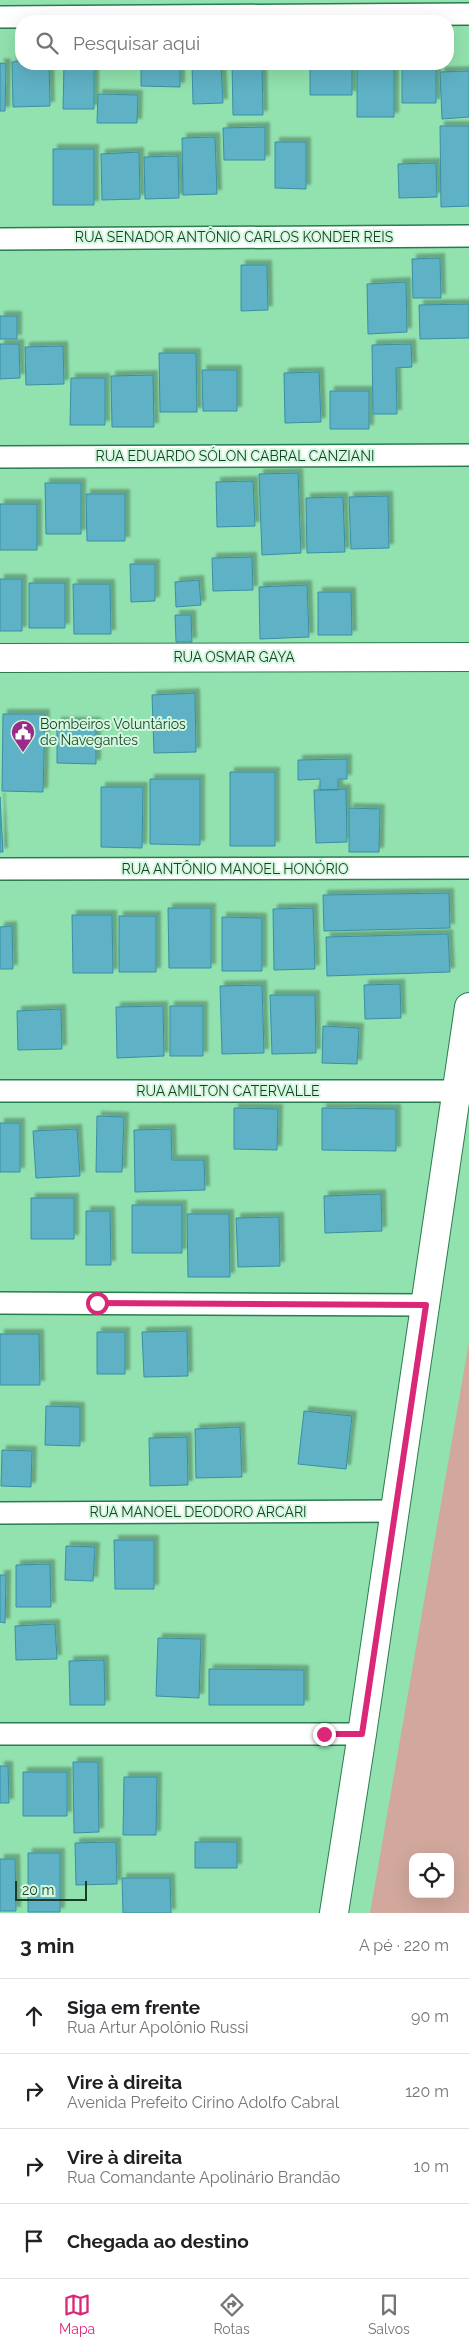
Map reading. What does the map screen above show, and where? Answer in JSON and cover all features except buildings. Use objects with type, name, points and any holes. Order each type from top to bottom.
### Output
[{"type":"main road","name":"RUA OSMAR GAYA","points":[[0,658],[469,657]]},
{"type":"main road","points":[[334,1913],[396,1511],[469,1007]]},
{"type":"street","points":[[313,15],[469,14]]},
{"type":"street","points":[[0,17],[15,17]]},
{"type":"street","name":"RUA SENADOR ANTÔNIO CARLOS KONDER REIS","points":[[0,239],[469,236]]},
{"type":"street","name":"RUA EDUARDO SÓLON CABRAL CANZIANI","points":[[0,457],[469,455]]},
{"type":"street","name":"RUA ANTÔNIO MANOEL HONÓRIO","points":[[0,869],[469,868]]},
{"type":"street","name":"RUA AMILTON CATERVALLE","points":[[0,1091],[457,1091]]},
{"type":"street","points":[[0,1303],[426,1305]]},
{"type":"street","name":"RUA MANOEL DEODORO ARCARI","points":[[0,1513],[396,1511]]},
{"type":"street","points":[[0,1734],[362,1734]]},
{"type":"shaded area","points":[[469,1342],[469,1913],[370,1913]]},
{"type":"place","name":"Bombeiros Voluntários de Navegantes","points":[[23,753]]},
{"type":"route","points":[[97,1303],[426,1305],[362,1734],[324,1734]]}]
